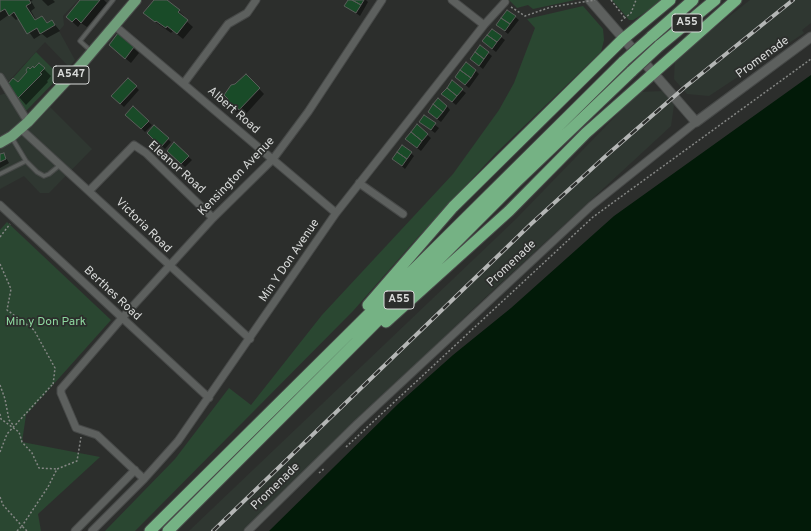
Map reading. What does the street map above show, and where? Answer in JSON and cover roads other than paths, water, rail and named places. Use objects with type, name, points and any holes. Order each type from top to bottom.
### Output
[{"type":"highway","points":[[304,378],[453,207],[623,39],[670,0]]},
{"type":"highway","name":"A55","points":[[150,531],[624,61],[693,0]]},
{"type":"highway","name":"A55","points":[[168,531],[516,182],[659,46],[715,0]]},
{"type":"highway","points":[[315,384],[459,258],[509,211],[586,133],[736,0]]},
{"type":"main road","name":"A547","points":[[0,143],[25,125],[92,52],[136,0]]},
{"type":"street","points":[[184,83],[228,24],[247,13],[256,0]]},
{"type":"street","name":"Kensington Avenue","points":[[135,470],[98,435],[82,432],[76,428],[61,394],[63,386],[122,318],[213,218],[273,160],[308,112],[382,0]]},
{"type":"street","points":[[452,0],[484,25]]},
{"type":"street","points":[[590,0],[696,122]]},
{"type":"street","name":"Min Y Don Avenue","points":[[92,531],[144,479],[178,441],[336,213],[484,25],[505,2]]},
{"type":"street","name":"Albert Road","points":[[115,26],[336,213]]},
{"type":"street","name":"Promenade","points":[[248,531],[357,424],[591,206],[696,122],[811,37]]},
{"type":"street","name":"Victoria Road","points":[[1,80],[25,125],[61,165],[90,190],[250,339]]},
{"type":"street","name":"Eleanor Road","points":[[90,190],[134,145],[146,153],[213,218]]},
{"type":"street","points":[[359,183],[403,214]]},
{"type":"street","name":"Berthes Road","points":[[0,205],[209,398]]},
{"type":"street","points":[[75,531],[135,470],[144,479]]},
{"type":"lane","points":[[92,52],[80,41],[113,0]]},
{"type":"lane","points":[[11,136],[26,161],[37,172],[44,176],[61,165]]},
{"type":"lane","points":[[0,174],[26,161]]},
{"type":"railway","points":[[213,531],[531,224],[685,87],[793,0]]},
{"type":"park label","name":"Min y Don Park","points":[[46,323]]}]
